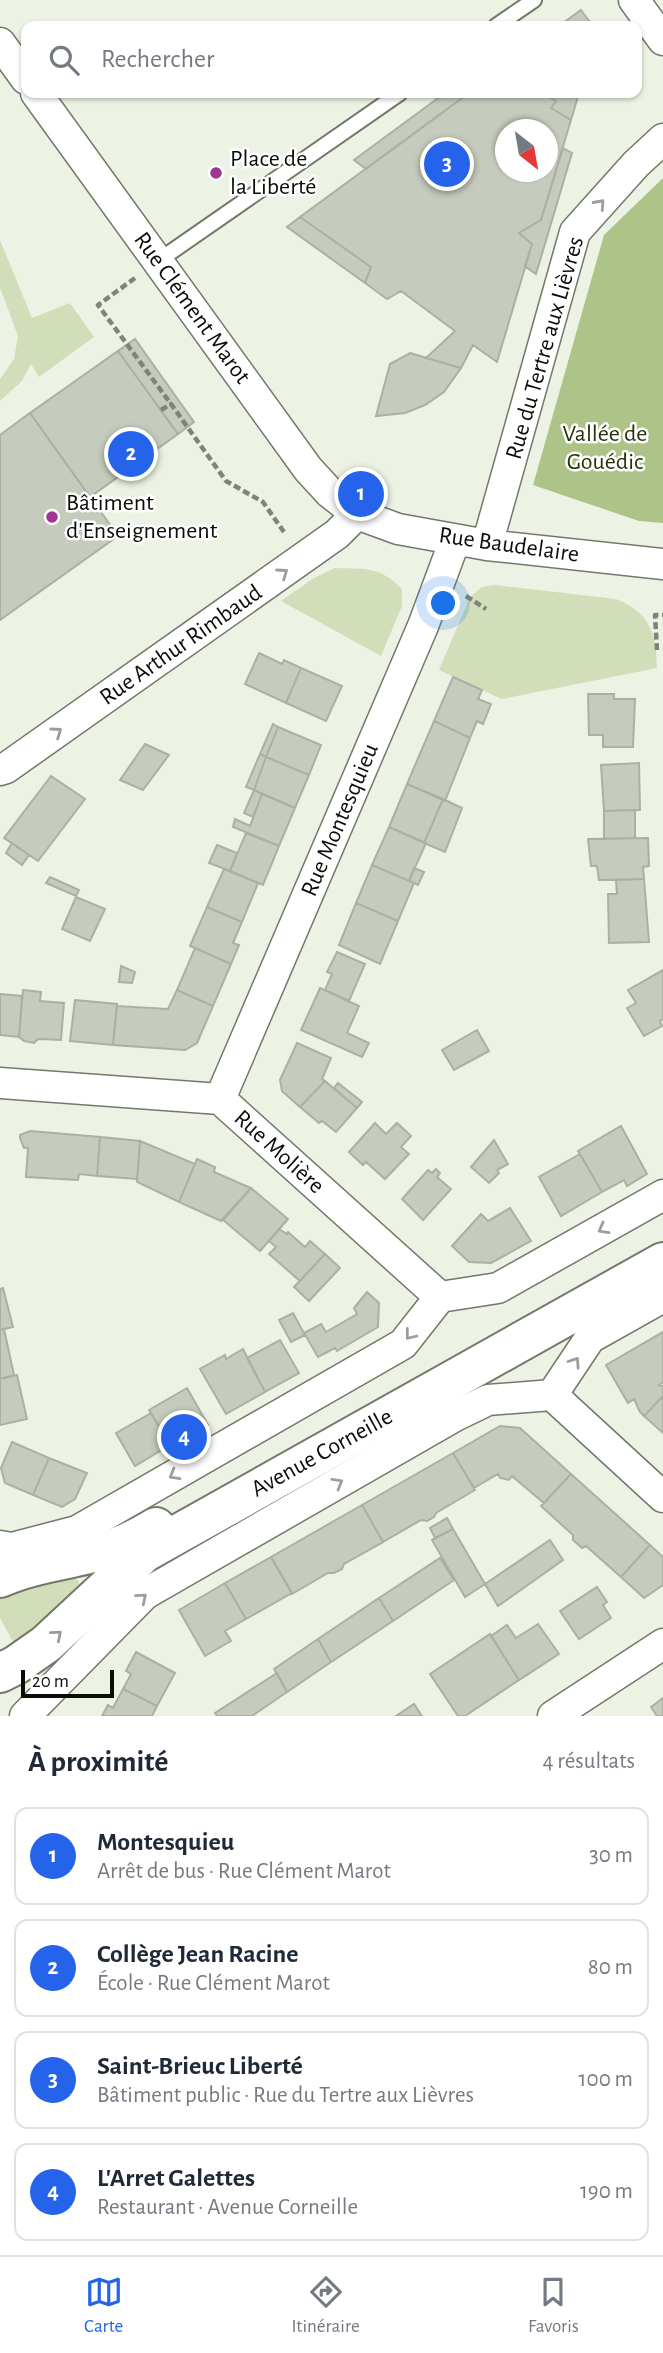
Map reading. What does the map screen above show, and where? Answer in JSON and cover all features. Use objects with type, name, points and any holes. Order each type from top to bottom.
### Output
[{"type":"main road","name":"Avenue Corneille","points":[[0,1578],[38,1564],[94,1553],[131,1541],[663,1239]]},
{"type":"main road","name":"Avenue Corneille","points":[[0,1673],[47,1644],[144,1553],[663,1262]]},
{"type":"street","points":[[634,0],[663,40]]},
{"type":"street","points":[[0,43],[21,72]]},
{"type":"street","name":"Rue Clément Marot","points":[[39,98],[147,269],[308,469],[330,494],[357,514]]},
{"type":"street","name":"Rue du Tertre aux Lièvres","points":[[487,545],[575,232],[636,164],[663,139]]},
{"type":"street","name":"Rue Baudelaire","points":[[357,514],[398,529],[455,540],[663,564]]},
{"type":"street","name":"Rue Arthur Rimbaud","points":[[0,770],[337,534],[357,514]]},
{"type":"street","name":"Rue Montesquieu","points":[[220,1099],[422,626],[455,540]]},
{"type":"street","name":"Rue Molière","points":[[0,1083],[220,1099],[440,1297]]},
{"type":"street","points":[[0,1546],[12,1548],[77,1531],[403,1345],[440,1297],[498,1288],[663,1195]]},
{"type":"street","points":[[552,1395],[590,1339],[663,1297]]},
{"type":"street","points":[[25,1716],[145,1594],[455,1416],[488,1400],[552,1395],[663,1497]]},
{"type":"street","points":[[553,1716],[663,1644]]},
{"type":"lane","points":[[503,21],[534,0]]},
{"type":"lane","points":[[147,269],[393,98]]},
{"type":"path","points":[[147,269],[98,305],[226,481],[263,502]]},
{"type":"path","points":[[161,410],[171,404]]},
{"type":"path","points":[[470,597],[486,609]]},
{"type":"path","points":[[657,649],[655,615],[663,615]]},
{"type":"green space","name":"Vallée de Gouédic","points":[[663,178],[663,523],[639,521],[533,485],[604,235]]},
{"type":"green space","points":[[0,240],[32,318],[70,303],[94,337],[39,377],[31,364],[22,381],[0,401],[0,379],[14,359],[18,336],[0,288]]},
{"type":"green space","points":[[335,568],[372,570],[386,576],[402,589],[402,606],[381,656],[281,601],[314,578]]},
{"type":"green space","points":[[494,585],[616,599],[628,605],[644,618],[649,626],[655,645],[657,668],[502,699],[439,670],[470,597],[482,587]]},
{"type":"green space","points":[[69,1576],[78,1580],[82,1589],[17,1649],[0,1618],[0,1598]]},
{"type":"building","points":[[581,10],[589,21],[566,21]]},
{"type":"building","points":[[438,98],[462,98],[366,169],[354,160]]},
{"type":"building","points":[[462,98],[551,98],[556,101],[551,108],[571,120],[558,163],[558,119],[495,119],[495,182],[552,182],[541,220],[519,233],[532,244],[497,362],[473,345],[461,368],[426,358],[455,331],[401,291],[387,299],[365,283],[371,267],[300,217]]},
{"type":"building","points":[[551,98],[578,98],[571,120],[551,108],[556,101]]},
{"type":"building","points":[[563,148],[572,153],[536,274],[525,266],[532,244],[519,233],[541,220],[553,182],[558,182],[558,164]]},
{"type":"building","points":[[300,217],[371,267],[365,283],[287,227]]},
{"type":"building","points":[[135,339],[194,422],[178,434],[118,351]]},
{"type":"building","points":[[118,351],[178,434],[90,497],[30,413]]},
{"type":"building","points":[[410,353],[461,368],[444,392],[425,405],[405,413],[376,416],[390,364]]},
{"type":"building","name":"Bâtiment d'Enseignement","points":[[30,413],[118,536],[0,620],[0,435]]},
{"type":"building","points":[[259,653],[282,664],[284,660],[301,668],[286,703],[245,684]]},
{"type":"building","points":[[301,668],[342,686],[326,721],[286,703]]},
{"type":"building","points":[[453,677],[482,690],[478,699],[491,704],[483,724],[477,721],[470,738],[434,721]]},
{"type":"building","points":[[588,694],[614,694],[614,699],[635,699],[633,747],[603,747],[603,735],[589,735]]},
{"type":"building","points":[[434,721],[470,738],[445,801],[407,784]]},
{"type":"building","points":[[273,724],[278,727],[266,757],[260,754]]},
{"type":"building","points":[[278,727],[321,745],[309,775],[266,757]]},
{"type":"building","points":[[145,744],[169,755],[143,790],[120,780]]},
{"type":"building","points":[[260,754],[266,757],[254,790],[246,787]]},
{"type":"building","points":[[266,757],[309,775],[295,808],[254,790]]},
{"type":"building","points":[[639,763],[640,810],[604,811],[601,765]]},
{"type":"building","points":[[51,776],[85,799],[38,861],[4,838]]},
{"type":"building","points":[[407,784],[443,799],[424,843],[389,827]]},
{"type":"building","points":[[254,790],[262,794],[253,817],[244,813]]},
{"type":"building","points":[[262,794],[295,808],[279,846],[233,827],[235,819],[250,826]]},
{"type":"building","points":[[443,799],[462,808],[445,852],[424,843]]},
{"type":"building","points":[[635,810],[635,838],[604,839],[604,811]]},
{"type":"building","points":[[389,827],[426,843],[409,881],[372,865]]},
{"type":"building","points":[[246,833],[279,846],[263,885],[230,871]]},
{"type":"building","points":[[648,838],[649,866],[643,867],[644,879],[599,880],[597,866],[591,866],[588,839]]},
{"type":"building","points":[[12,843],[29,855],[22,865],[6,853]]},
{"type":"building","points":[[217,845],[237,853],[230,871],[209,863]]},
{"type":"building","points":[[372,865],[414,883],[398,921],[356,903]]},
{"type":"building","points":[[414,868],[424,872],[418,885],[409,881]]},
{"type":"building","points":[[224,869],[258,883],[242,922],[207,907]]},
{"type":"building","points":[[50,877],[79,890],[76,896],[46,883]]},
{"type":"building","points":[[644,879],[649,942],[609,943],[608,894],[617,894],[616,880]]},
{"type":"building","points":[[76,897],[105,909],[90,941],[62,929]]},
{"type":"building","points":[[356,903],[398,921],[380,964],[339,945]]},
{"type":"building","points":[[207,907],[242,922],[233,943],[239,945],[231,964],[190,946]]},
{"type":"building","points":[[195,948],[231,964],[213,1006],[177,990]]},
{"type":"building","points":[[337,952],[365,964],[349,1001],[325,990],[332,974],[327,972]]},
{"type":"building","points":[[121,966],[135,972],[132,983],[119,982]]},
{"type":"building","points":[[663,970],[662,1026],[644,1036],[627,1008],[636,1003],[628,990]]},
{"type":"building","points":[[320,988],[359,1006],[347,1033],[369,1043],[362,1057],[301,1030]]},
{"type":"building","points":[[23,990],[41,992],[40,1001],[64,1003],[61,1040],[38,1039],[34,1043],[19,1037]]},
{"type":"building","points":[[177,990],[213,1006],[197,1043],[185,1050],[113,1045],[117,1006],[168,1009]]},
{"type":"building","points":[[0,994],[22,996],[19,1037],[0,1035]]},
{"type":"building","points":[[75,1000],[117,1004],[113,1045],[70,1041]]},
{"type":"building","points":[[477,1030],[489,1051],[454,1070],[442,1050]]},
{"type":"building","points":[[297,1043],[331,1058],[322,1079],[325,1081],[300,1107],[282,1091],[280,1080]]},
{"type":"building","points":[[325,1081],[357,1108],[336,1132],[322,1121],[319,1123],[300,1107]]},
{"type":"building","points":[[338,1083],[362,1102],[357,1108],[334,1088]]},
{"type":"building","points":[[375,1123],[386,1134],[397,1123],[411,1136],[401,1147],[409,1154],[385,1179],[366,1162],[363,1165],[349,1152]]},
{"type":"building","points":[[621,1126],[647,1174],[627,1186],[624,1180],[602,1192],[578,1151]]},
{"type":"building","points":[[30,1131],[100,1137],[97,1176],[79,1174],[78,1180],[26,1177],[28,1148],[24,1148],[20,1135]]},
{"type":"building","points":[[100,1137],[140,1141],[137,1179],[97,1176]]},
{"type":"building","points":[[494,1140],[508,1164],[497,1170],[499,1173],[489,1183],[471,1167]]},
{"type":"building","points":[[140,1141],[195,1164],[179,1202],[137,1182]]},
{"type":"building","points":[[580,1154],[602,1192],[561,1216],[539,1177]]},
{"type":"building","points":[[197,1159],[215,1167],[214,1172],[251,1188],[221,1221],[179,1202]]},
{"type":"building","points":[[436,1169],[440,1173],[437,1177],[451,1189],[423,1220],[402,1199],[428,1170],[432,1173]]},
{"type":"building","points":[[251,1188],[288,1219],[260,1251],[223,1220]]},
{"type":"building","points":[[510,1208],[531,1241],[491,1263],[469,1262],[452,1246],[481,1214],[488,1221]]},
{"type":"building","points":[[279,1229],[287,1234],[288,1232],[305,1247],[310,1241],[325,1254],[300,1281],[269,1254],[276,1247],[269,1241]]},
{"type":"building","points":[[325,1254],[340,1268],[309,1301],[294,1287]]},
{"type":"building","points":[[3,1288],[13,1327],[0,1330],[0,1289]]},
{"type":"building","points":[[367,1292],[379,1303],[378,1327],[337,1351],[335,1348],[318,1357],[304,1333],[321,1324],[326,1332],[357,1314],[354,1308]]},
{"type":"building","points":[[293,1313],[305,1335],[291,1342],[279,1320]]},
{"type":"building","points":[[4,1329],[14,1375],[0,1379],[0,1330]]},
{"type":"building","points":[[663,1332],[663,1382],[659,1385],[663,1386],[663,1396],[644,1416],[634,1399],[628,1403],[606,1365]]},
{"type":"building","points":[[280,1340],[299,1373],[265,1392],[247,1358]]},
{"type":"building","points":[[243,1349],[265,1392],[226,1414],[200,1369],[225,1355],[226,1359]]},
{"type":"building","points":[[17,1375],[27,1419],[0,1425],[0,1379]]},
{"type":"building","points":[[187,1388],[208,1425],[170,1445],[149,1410]]},
{"type":"building","points":[[663,1396],[663,1433],[644,1416]]},
{"type":"building","points":[[151,1413],[170,1445],[135,1466],[116,1433]]},
{"type":"building","points":[[500,1426],[520,1428],[571,1474],[544,1503],[512,1476],[509,1480],[500,1478],[498,1474],[474,1488],[453,1453]]},
{"type":"building","points":[[12,1442],[49,1458],[33,1495],[5,1483],[1,1468]]},
{"type":"building","points":[[453,1453],[475,1490],[427,1521],[421,1520],[383,1542],[362,1505]]},
{"type":"building","points":[[49,1458],[87,1473],[75,1499],[62,1507],[33,1495]]},
{"type":"building","points":[[571,1474],[650,1545],[621,1577],[586,1546],[582,1548],[573,1540],[573,1535],[541,1506]]},
{"type":"building","points":[[362,1505],[383,1542],[344,1564],[342,1569],[328,1573],[292,1594],[271,1557]]},
{"type":"building","points":[[447,1518],[453,1529],[435,1538],[430,1528]]},
{"type":"building","points":[[453,1529],[485,1584],[465,1597],[432,1540]]},
{"type":"building","points":[[550,1540],[563,1560],[498,1606],[485,1584]]},
{"type":"building","points":[[650,1545],[663,1557],[663,1585],[644,1598],[621,1577]]},
{"type":"building","points":[[271,1557],[292,1593],[246,1619],[225,1583]]},
{"type":"building","points":[[440,1558],[454,1580],[393,1621],[379,1598]]},
{"type":"building","points":[[225,1583],[246,1619],[225,1631],[231,1641],[205,1656],[179,1610]]},
{"type":"building","points":[[597,1587],[607,1602],[603,1605],[611,1618],[579,1639],[560,1611]]},
{"type":"building","points":[[379,1598],[393,1621],[331,1662],[318,1639]]},
{"type":"building","points":[[538,1624],[559,1654],[519,1680],[491,1636],[507,1625],[516,1638]]},
{"type":"building","points":[[490,1634],[519,1680],[465,1716],[458,1716],[430,1674]]},
{"type":"building","points":[[318,1639],[331,1662],[287,1692],[274,1669]]},
{"type":"building","points":[[136,1652],[175,1673],[157,1706],[123,1689],[131,1674],[126,1671]]},
{"type":"building","points":[[277,1673],[287,1692],[252,1716],[217,1716],[215,1713]]},
{"type":"building","points":[[123,1689],[157,1706],[152,1716],[102,1716],[108,1705],[113,1708]]},
{"type":"building","points":[[663,1698],[663,1716],[657,1716],[651,1707]]},
{"type":"building","points":[[414,1704],[422,1716],[396,1716]]},
{"type":"place","name":"Saint-Brieuc Liberté","points":[[447,164]]},
{"type":"place","name":"Place de la Liberté","points":[[216,173]]},
{"type":"place","name":"Collège Jean Racine","points":[[131,454]]},
{"type":"place","name":"Montesquieu","points":[[361,494]]},
{"type":"place","name":"Bâtiment d'Enseignement","points":[[52,517]]},
{"type":"place","name":"L'Arret Galettes","points":[[184,1437]]}]
